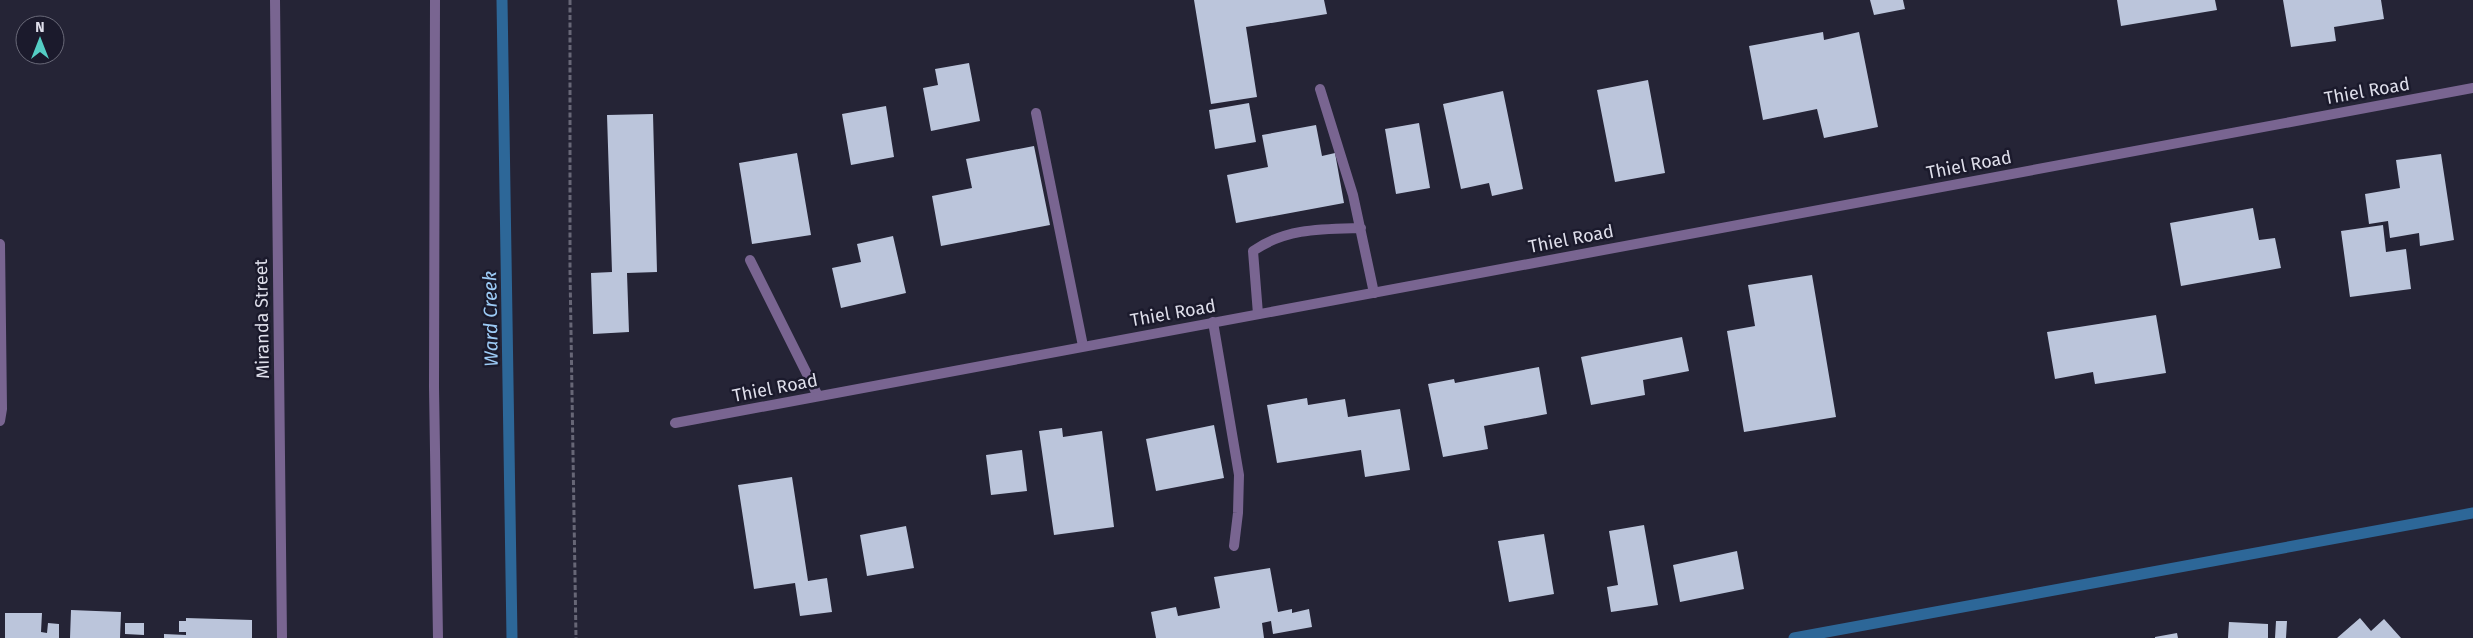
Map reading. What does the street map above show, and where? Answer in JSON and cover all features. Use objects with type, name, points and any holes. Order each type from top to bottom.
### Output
[{"type":"street","name":"Miranda Street","points":[[275,0],[282,638]]},
{"type":"street","points":[[435,0],[434,387],[438,638]]},
{"type":"street","name":"Thiel Road","points":[[675,423],[2473,88]]},
{"type":"street","points":[[1320,89],[1353,195],[1374,293]]},
{"type":"street","points":[[1036,113],[1083,346]]},
{"type":"street","points":[[1258,314],[1253,250],[1270,239],[1310,230],[1361,228]]},
{"type":"street","points":[[0,244],[2,409],[0,421]]},
{"type":"street","points":[[750,260],[818,396]]},
{"type":"street","points":[[1214,322],[1239,475],[1238,513],[1234,546]]},
{"type":"path","points":[[570,0],[570,270],[576,638]]},
{"type":"building","points":[[1194,0],[1324,0],[1327,14],[1246,27],[1257,97],[1211,104]]},
{"type":"building","points":[[1870,0],[1903,0],[1905,9],[1874,15]]},
{"type":"building","points":[[2117,0],[2215,0],[2217,10],[2121,26]]},
{"type":"building","points":[[2283,0],[2381,0],[2384,19],[2334,27],[2336,41],[2291,47]]},
{"type":"building","points":[[1823,32],[1824,40],[1859,32],[1878,127],[1824,138],[1817,109],[1763,120],[1749,46]]},
{"type":"building","points":[[969,63],[980,121],[931,131],[923,88],[938,85],[935,69]]},
{"type":"building","points":[[1648,80],[1665,173],[1615,182],[1597,90]]},
{"type":"building","points":[[1503,91],[1523,189],[1492,196],[1489,183],[1461,189],[1443,104]]},
{"type":"building","points":[[1249,103],[1256,142],[1215,149],[1209,110]]},
{"type":"building","points":[[886,106],[894,157],[851,165],[842,114]]},
{"type":"building","points":[[653,114],[657,272],[627,273],[629,332],[593,334],[591,273],[612,272],[607,115]]},
{"type":"building","points":[[1419,123],[1430,188],[1396,194],[1385,129]]},
{"type":"building","points":[[1316,125],[1322,156],[1335,153],[1344,203],[1236,223],[1227,175],[1268,167],[1262,135]]},
{"type":"building","points":[[1034,146],[1050,225],[941,246],[932,196],[972,188],[966,159]]},
{"type":"building","points":[[797,153],[811,235],[752,244],[739,163]]},
{"type":"building","points":[[2441,154],[2454,240],[2420,246],[2419,233],[2390,238],[2388,221],[2369,224],[2365,194],[2400,188],[2396,160]]},
{"type":"building","points":[[2253,208],[2259,240],[2275,238],[2281,268],[2181,286],[2170,223]]},
{"type":"building","points":[[2383,225],[2386,252],[2406,249],[2411,289],[2350,297],[2341,231]]},
{"type":"building","points":[[893,236],[906,293],[841,308],[832,268],[861,262],[857,244]]},
{"type":"building","points":[[1812,275],[1836,417],[1744,432],[1727,331],[1755,326],[1748,285]]},
{"type":"building","points":[[2156,315],[2166,373],[2095,384],[2093,372],[2055,379],[2047,332]]},
{"type":"building","points":[[1682,337],[1689,371],[1643,380],[1645,395],[1591,405],[1581,357]]},
{"type":"building","points":[[1539,367],[1547,414],[1484,426],[1488,449],[1443,457],[1428,384],[1454,379],[1455,383]]},
{"type":"building","points":[[1307,398],[1308,405],[1345,399],[1348,417],[1400,409],[1410,470],[1365,477],[1361,450],[1277,463],[1267,405]]},
{"type":"building","points":[[1214,425],[1224,478],[1156,491],[1146,439]]},
{"type":"building","points":[[1062,428],[1063,437],[1102,431],[1114,527],[1054,535],[1039,431]]},
{"type":"building","points":[[1022,450],[1027,491],[991,495],[986,455]]},
{"type":"building","points":[[792,477],[808,581],[827,578],[832,612],[800,616],[795,583],[754,589],[738,485]]},
{"type":"building","points":[[1644,525],[1658,605],[1611,612],[1607,587],[1618,585],[1609,531]]},
{"type":"building","points":[[906,526],[914,568],[867,576],[860,535]]},
{"type":"building","points":[[1544,534],[1554,594],[1509,602],[1498,541]]},
{"type":"building","points":[[1737,551],[1744,589],[1680,602],[1673,565]]},
{"type":"building","points":[[1270,568],[1278,612],[1292,609],[1292,613],[1309,609],[1312,627],[1273,634],[1271,621],[1262,623],[1264,638],[1156,638],[1151,612],[1176,607],[1178,616],[1220,608],[1214,577]]},
{"type":"building","points":[[71,610],[121,612],[120,638],[70,638]]},
{"type":"building","points":[[5,613],[42,613],[41,632],[47,633],[48,623],[59,624],[59,638],[5,638]]},
{"type":"building","points":[[186,618],[252,620],[252,638],[164,638],[164,634],[186,635],[186,632],[179,632],[179,621],[186,621]]},
{"type":"building","points":[[2360,618],[2371,631],[2384,619],[2401,638],[2337,638]]},
{"type":"building","points":[[2276,621],[2287,621],[2286,638],[2275,638]]},
{"type":"building","points":[[2229,622],[2268,624],[2268,638],[2228,638]]},
{"type":"building","points":[[125,623],[144,623],[144,635],[125,634]]},
{"type":"building","points":[[2177,633],[2178,638],[2155,638],[2155,637]]},
{"type":"waterway","name":"Ward Creek","points":[[502,0],[512,638]]},
{"type":"waterway","points":[[1794,638],[2473,513]]}]
